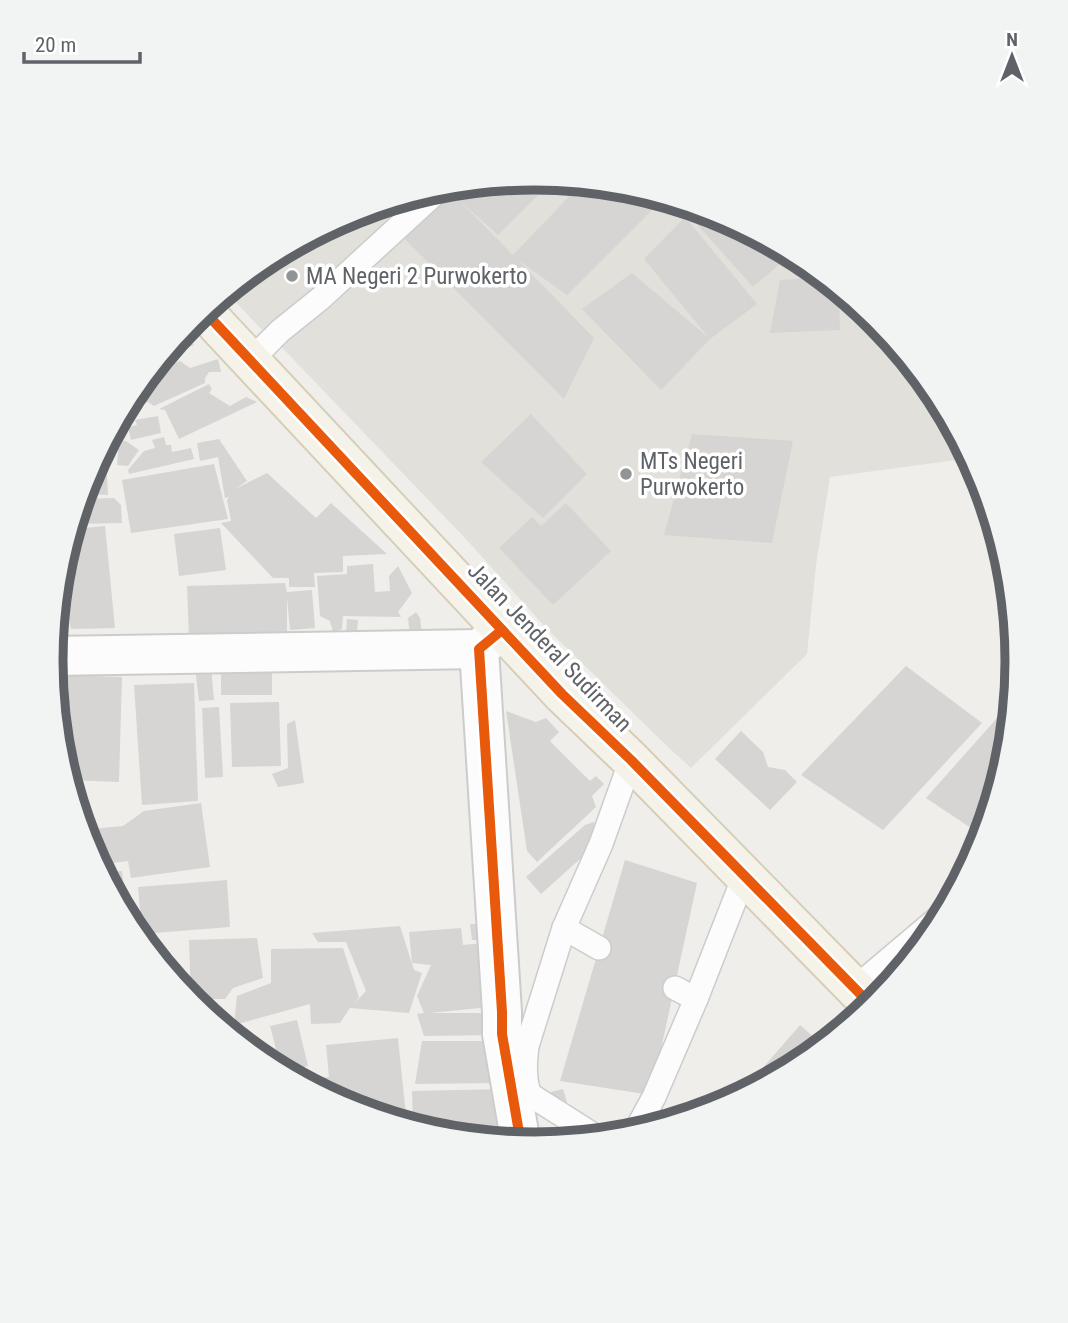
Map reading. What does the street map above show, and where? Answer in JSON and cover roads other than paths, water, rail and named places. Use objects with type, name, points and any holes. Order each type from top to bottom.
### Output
[{"type":"main road","name":"Jalan Jenderal Sudirman","points":[[211,319],[491,640],[562,694],[631,760],[864,997]]},
{"type":"street","points":[[63,656],[491,640],[502,1034],[519,1132]]},
{"type":"lane","points":[[250,361],[280,331],[321,298],[423,204]]},
{"type":"lane","points":[[584,1129],[529,1094],[525,1078],[527,1046],[564,928],[601,844],[631,760]]},
{"type":"lane","points":[[642,1119],[696,999],[745,874]]},
{"type":"lane","points":[[564,928],[599,948]]},
{"type":"lane","points":[[864,997],[886,974]]},
{"type":"lane","points":[[675,988],[696,999]]},
{"type":"place","name":"MA Negeri 2 Purwokerto","points":[[292,276]]},
{"type":"place","name":"MTs Negeri Purwokerto","points":[[626,474]]}]
